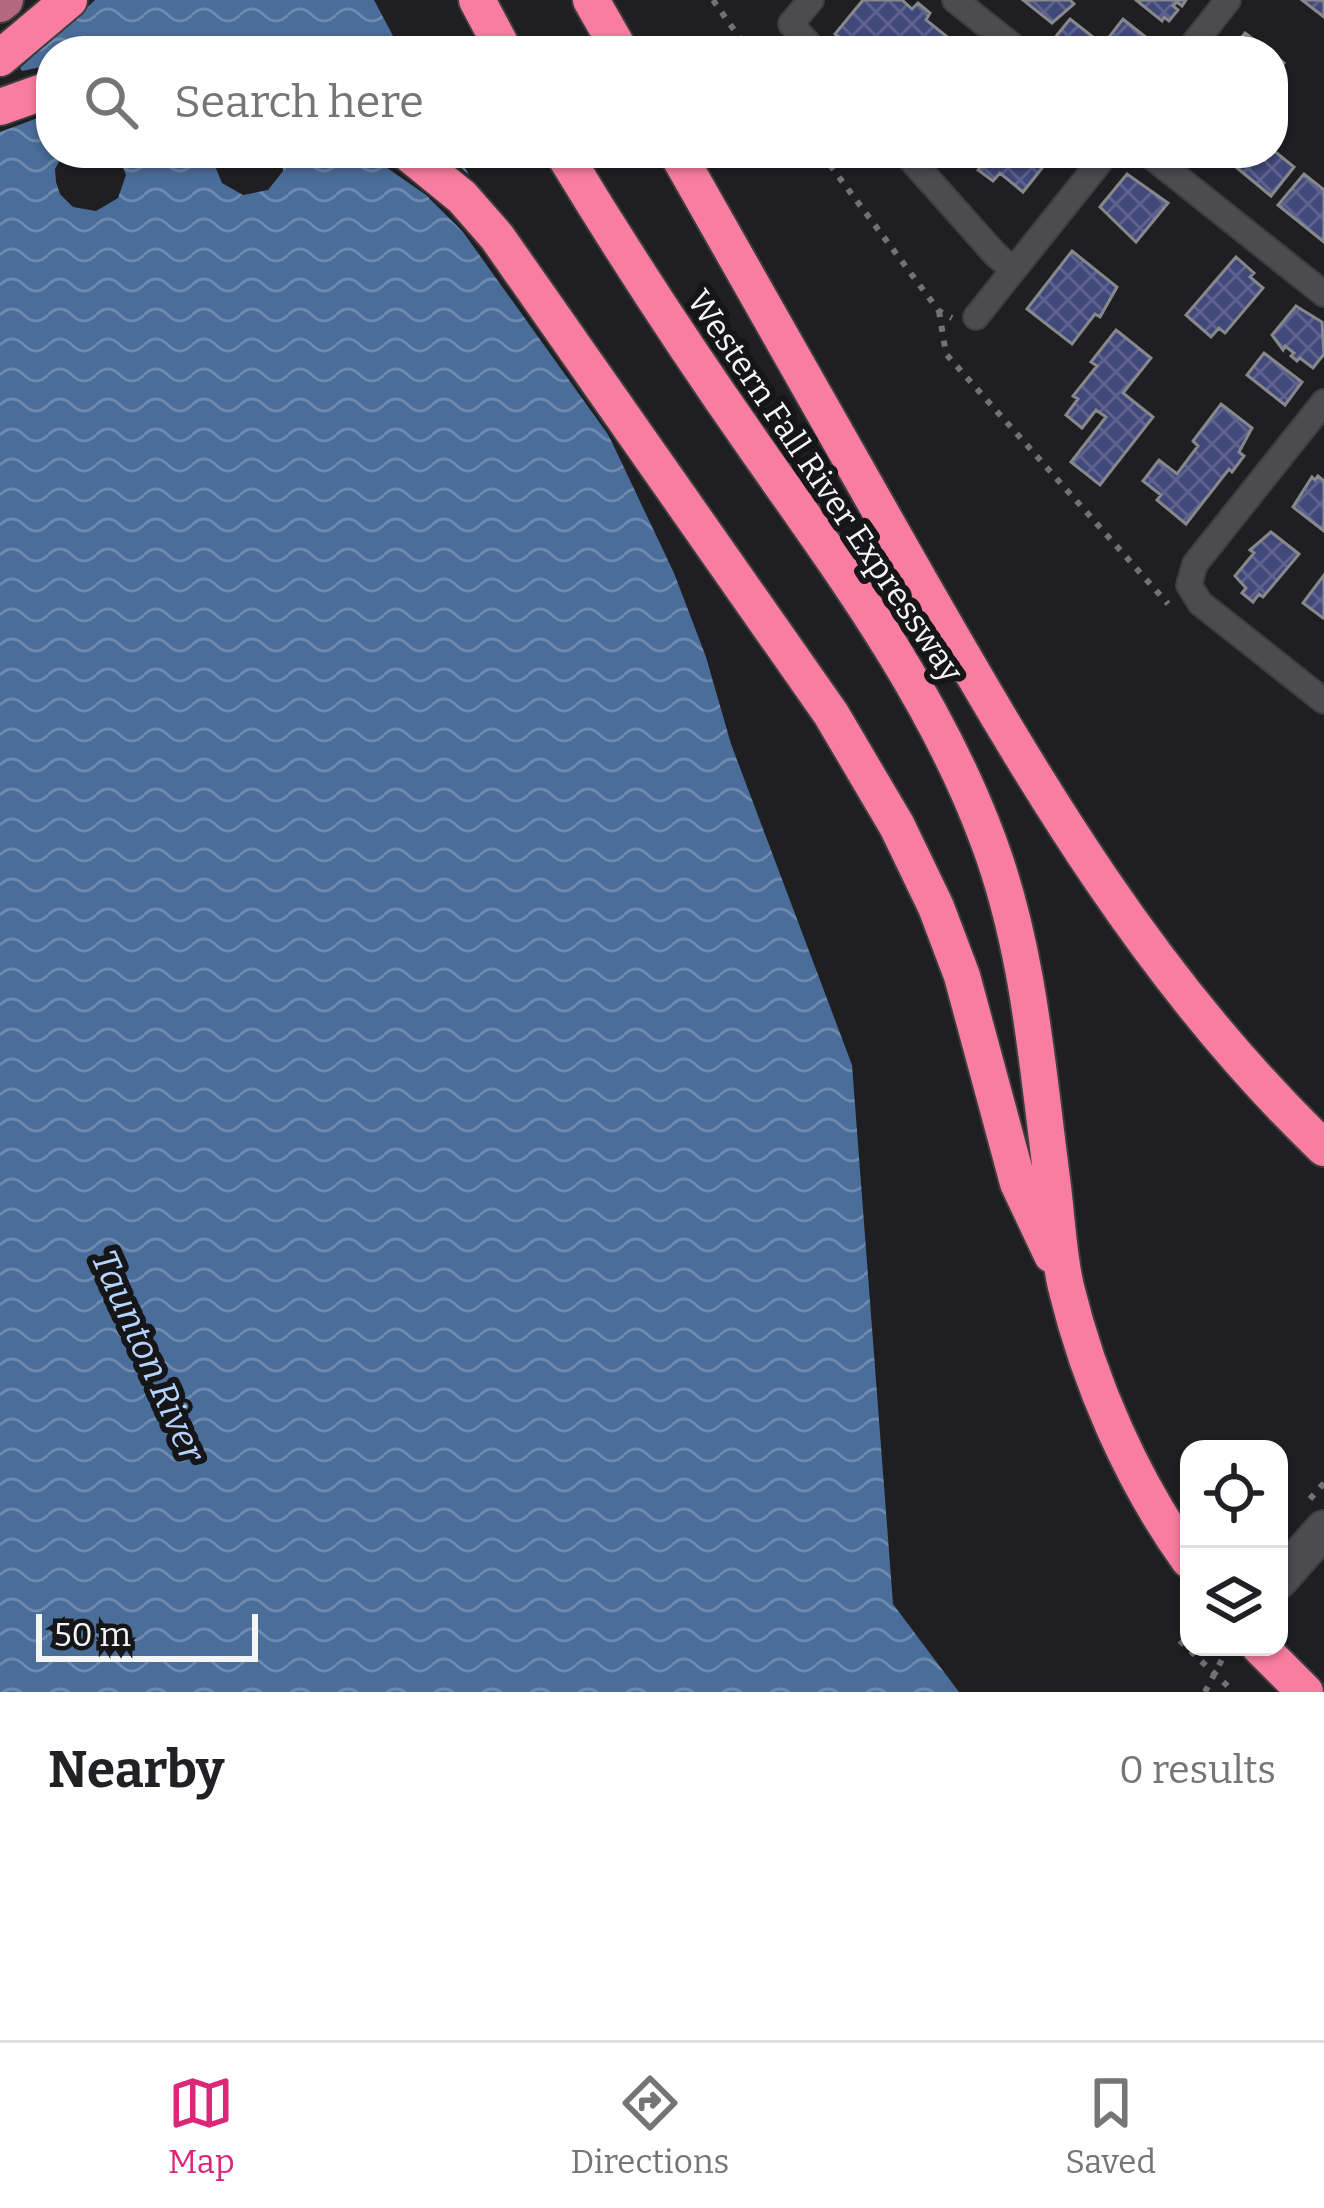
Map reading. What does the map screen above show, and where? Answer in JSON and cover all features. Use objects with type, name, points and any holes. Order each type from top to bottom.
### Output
[{"type":"highway","points":[[0,58],[69,0]]},
{"type":"highway","points":[[477,0],[496,36]]},
{"type":"highway","points":[[591,0],[611,36]]},
{"type":"highway","points":[[0,107],[36,94]]},
{"type":"highway","points":[[426,168],[462,197],[497,237],[831,714],[897,826],[962,976],[1018,1183],[1066,1285]]},
{"type":"highway","name":"Western Fall River Expressway","points":[[573,168],[686,347],[863,604],[957,764],[989,843],[1021,959],[1066,1285],[1108,1412],[1182,1548]]},
{"type":"highway","name":"Western Fall River Expressway","points":[[686,168],[957,646],[1086,862],[1187,996],[1324,1148]]},
{"type":"highway","points":[[1269,1656],[1306,1692]]},
{"type":"main road","points":[[1288,1570],[1324,1529]]},
{"type":"street","points":[[802,36],[791,24],[811,0]]},
{"type":"street","points":[[955,0],[1000,36]]},
{"type":"street","points":[[1200,36],[1228,0]]},
{"type":"street","points":[[918,168],[1013,270]]},
{"type":"street","points":[[976,316],[1095,168]]},
{"type":"street","points":[[1166,168],[1324,294]]},
{"type":"street","points":[[1324,402],[1195,564],[1189,585],[1200,603],[1324,700]]},
{"type":"path","points":[[713,0],[738,36]]},
{"type":"path","points":[[832,168],[939,311],[958,322],[968,323],[976,316]]},
{"type":"path","points":[[939,311],[946,354],[1178,612]]},
{"type":"path","points":[[1195,1656],[1234,1692]]},
{"type":"path","points":[[1204,1692],[1224,1656]]},
{"type":"water","name":"Taunton River","points":[[0,0],[374,0],[393,36],[36,36],[36,168],[465,168],[589,394],[674,573],[706,657],[731,744],[852,1065],[893,1604],[959,1692],[0,1692]]},
{"type":"pier","points":[[0,0],[95,0],[55,36],[36,36],[36,53],[20,68],[36,68],[36,119],[0,132]]},
{"type":"pier","points":[[123,168],[126,175],[118,198],[96,211],[73,207],[60,194],[55,169]]},
{"type":"pier","points":[[216,168],[283,168],[268,190],[243,195],[222,183]]},
{"type":"pier","points":[[387,168],[461,168],[483,188],[637,475],[463,232],[426,195]]},
{"type":"building","points":[[863,0],[902,0],[912,9],[918,3],[930,13],[926,20],[946,36],[838,36]]},
{"type":"building","points":[[1023,0],[1070,0],[1074,4],[1052,23]]},
{"type":"building","points":[[1136,0],[1186,0],[1182,6],[1177,2],[1173,6],[1178,10],[1169,21],[1164,17],[1162,21]]},
{"type":"building","points":[[1302,0],[1324,0],[1324,17]]},
{"type":"building","points":[[1070,19],[1092,36],[1056,36]]},
{"type":"building","points":[[1123,19],[1144,36],[1110,36]]},
{"type":"building","points":[[1288,162],[1294,167],[1271,196],[1237,168],[1288,168]]},
{"type":"building","points":[[1042,168],[1023,192],[1000,173],[993,181],[978,170]]},
{"type":"building","points":[[1127,174],[1168,203],[1136,242],[1100,207]]},
{"type":"building","points":[[1304,174],[1324,190],[1324,242],[1278,205]]},
{"type":"building","points":[[1072,251],[1117,287],[1100,317],[1095,314],[1072,344],[1027,309]]},
{"type":"building","points":[[1236,257],[1263,288],[1225,333],[1219,328],[1211,337],[1186,315]]},
{"type":"building","points":[[1296,306],[1322,322],[1324,354],[1313,368],[1300,358],[1297,361],[1285,346],[1283,350],[1272,335]]},
{"type":"building","points":[[1116,330],[1151,358],[1123,393],[1153,417],[1100,485],[1071,462],[1106,417],[1096,410],[1082,428],[1066,415],[1078,399],[1073,396],[1097,366],[1091,362]]},
{"type":"building","points":[[1264,353],[1302,382],[1285,405],[1247,375]]},
{"type":"building","points":[[1221,404],[1252,428],[1239,452],[1244,456],[1186,524],[1143,481],[1159,460],[1177,474],[1198,446],[1193,441]]},
{"type":"building","points":[[1312,477],[1324,481],[1324,531],[1293,507]]},
{"type":"building","points":[[1271,532],[1299,554],[1263,597],[1259,594],[1253,602],[1242,593],[1246,588],[1235,576],[1254,553],[1250,550]]},
{"type":"building","points":[[1324,575],[1324,617],[1323,618],[1303,603]]}]
